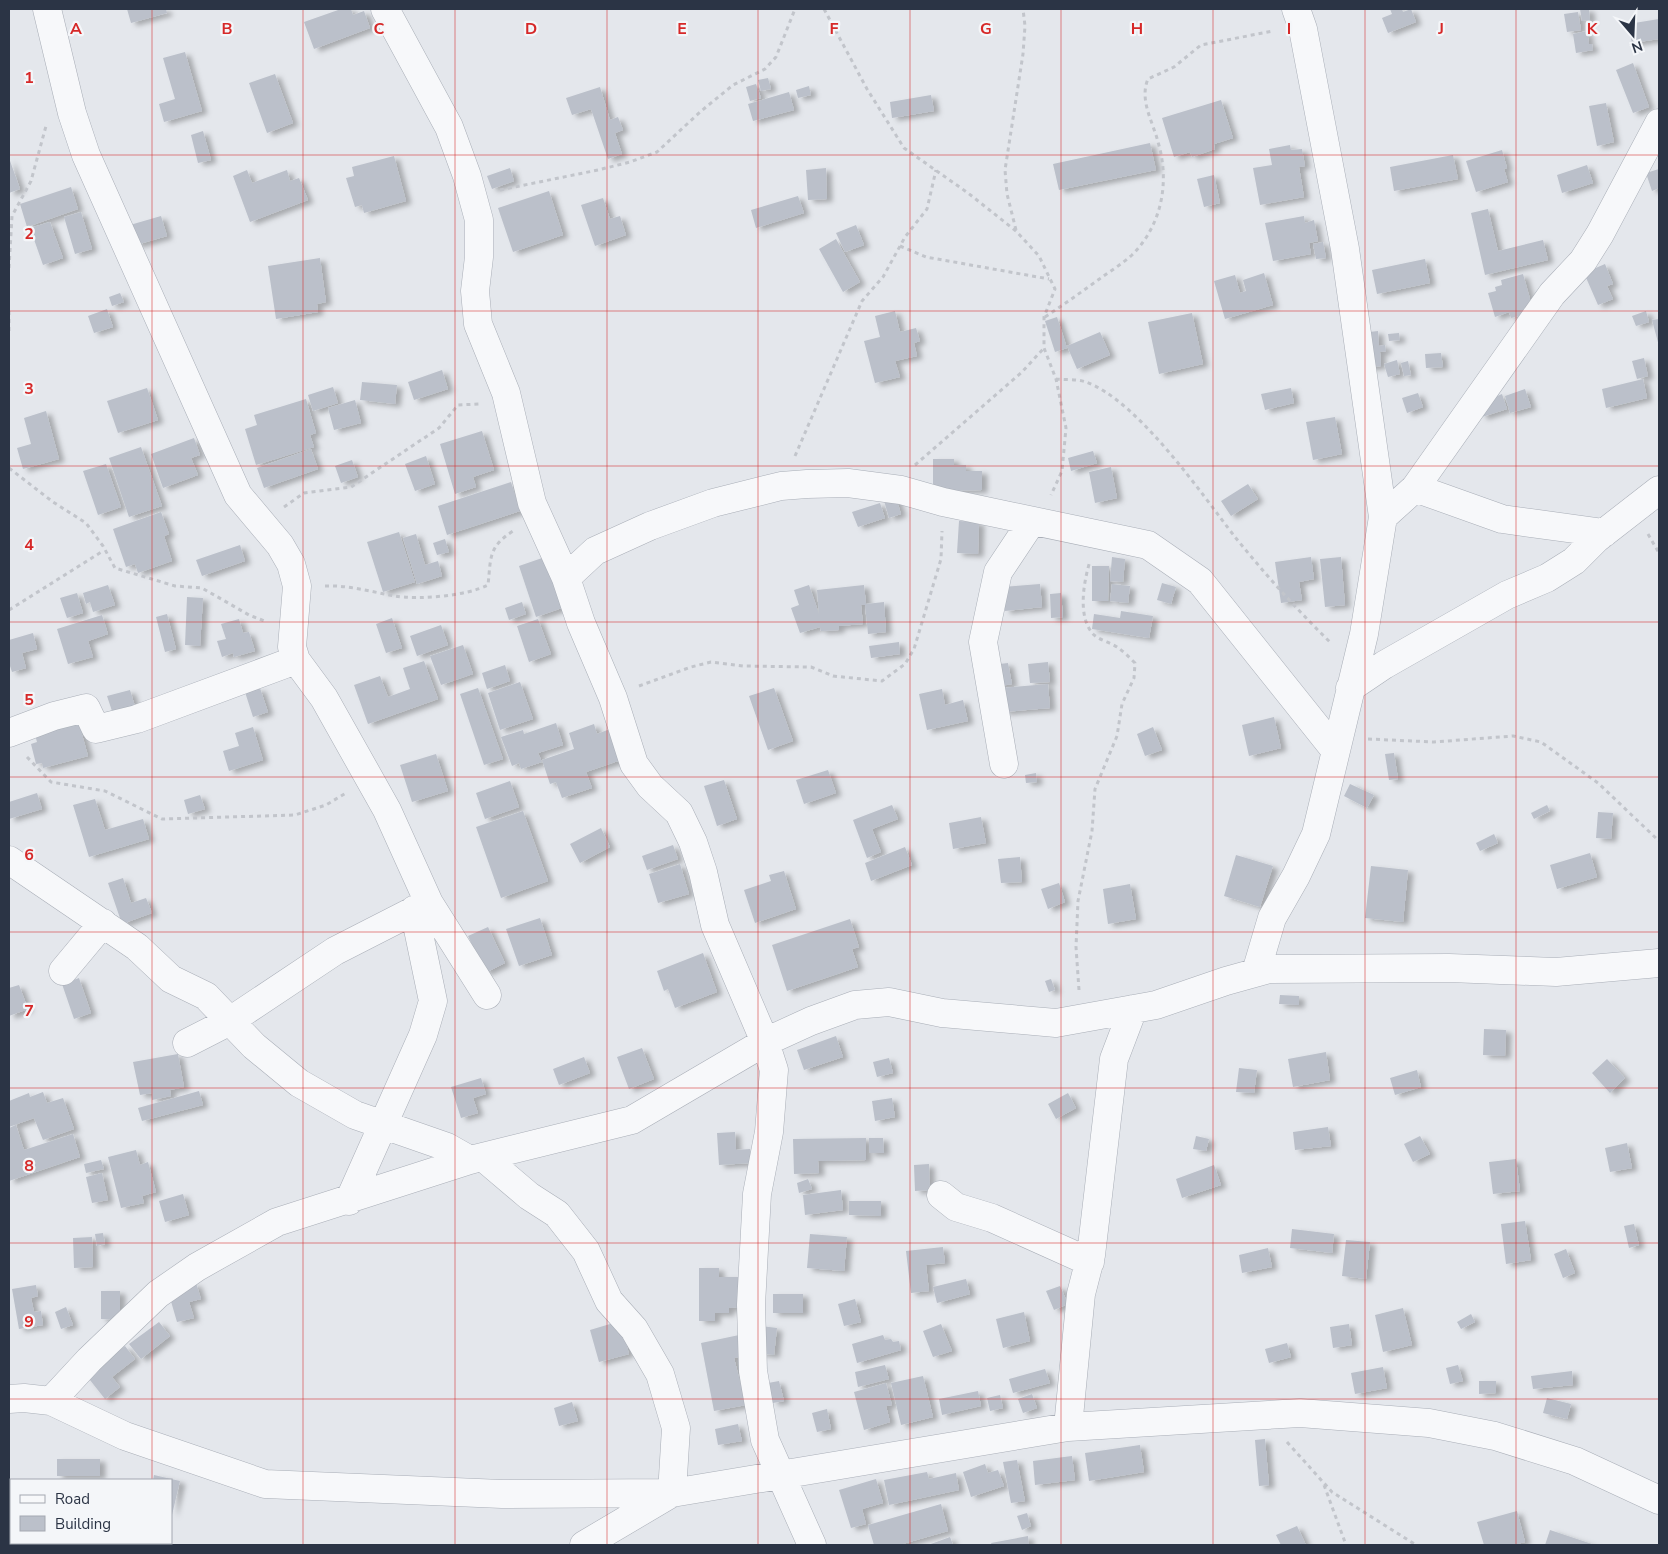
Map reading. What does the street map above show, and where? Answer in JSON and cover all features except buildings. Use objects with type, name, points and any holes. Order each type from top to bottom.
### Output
[{"type":"street","points":[[47,9],[64,82],[86,155],[238,495],[280,545],[291,564],[297,586],[292,647],[296,660],[324,698],[386,810],[421,906],[433,1001],[423,1035],[349,1201]]},
{"type":"street","points":[[385,9],[449,127],[472,196],[479,220],[479,257],[475,291],[478,324],[501,380],[532,502],[566,578],[581,623],[612,698],[634,764],[650,786],[679,812],[693,842],[703,872],[715,925],[765,1042],[774,1070],[774,1096],[757,1194],[751,1305],[753,1371],[765,1440],[812,1545]]},
{"type":"street","points":[[1256,972],[1272,918],[1296,876],[1316,834],[1328,787],[1336,743],[1364,634],[1383,517],[1344,249],[1300,19]]},
{"type":"street","points":[[1383,517],[1415,488],[1552,294],[1583,261],[1600,234],[1659,123]]},
{"type":"street","points":[[566,578],[595,551],[650,526],[713,503],[781,486],[848,483],[898,489],[943,502],[1148,545],[1200,581],[1336,743]]},
{"type":"street","points":[[1415,488],[1502,519],[1604,533]]},
{"type":"street","points":[[1353,677],[1400,655],[1507,596],[1554,574],[1574,561],[1604,533],[1659,490]]},
{"type":"street","points":[[1004,764],[983,642],[998,572],[1035,521]]},
{"type":"street","points":[[15,742],[54,716],[86,708],[96,728],[137,719],[296,660]]},
{"type":"street","points":[[9,860],[103,923],[137,948],[171,979],[206,996],[254,1046],[299,1083],[356,1115],[477,1159],[557,1214],[586,1251],[609,1301],[634,1329],[660,1374],[676,1428],[672,1493]]},
{"type":"street","points":[[421,906],[487,995]]},
{"type":"street","points":[[188,1043],[230,1021],[335,951],[421,906]]},
{"type":"street","points":[[63,971],[103,923]]},
{"type":"street","points":[[51,1402],[134,1316],[158,1294],[197,1266],[277,1222],[349,1201],[477,1159],[632,1120],[765,1042],[811,1021],[855,1005],[889,1002],[942,1013],[1056,1024],[1156,1005],[1269,969],[1389,968],[1556,972],[1659,963]]},
{"type":"street","points":[[1068,1427],[1081,1294],[1090,1262],[1114,1059],[1133,1009]]},
{"type":"street","points":[[941,1195],[956,1207],[992,1218],[1090,1262]]},
{"type":"street","points":[[9,1399],[24,1398],[51,1402],[125,1436],[265,1484],[502,1494],[672,1493],[1068,1427],[1300,1413],[1429,1423],[1495,1436],[1575,1461],[1659,1500]]},
{"type":"street","points":[[584,1545],[672,1493]]},
{"type":"path","points":[[472,196],[598,170],[630,162],[657,152],[700,112],[733,85],[765,69],[776,57],[795,9]]},
{"type":"path","points":[[824,9],[867,89],[904,148],[1016,231],[1040,256],[1055,289],[1044,317],[1044,348],[1056,379],[1066,428],[1062,470],[1035,521]]},
{"type":"path","points":[[1016,231],[1007,194],[1005,170],[1023,54],[1025,26],[1023,9]]},
{"type":"path","points":[[1044,317],[1132,255],[1153,226],[1162,204],[1162,168],[1159,144],[1147,106],[1145,92],[1148,80],[1174,66],[1201,45],[1254,33],[1300,19]]},
{"type":"path","points":[[9,268],[12,216],[31,181],[50,111],[64,82]]},
{"type":"path","points":[[781,486],[862,301],[883,277],[900,246],[927,210],[936,170]]},
{"type":"path","points":[[900,246],[926,257],[1050,279]]},
{"type":"path","points":[[9,311],[9,333]]},
{"type":"path","points":[[898,489],[917,463],[1022,372],[1044,348]]},
{"type":"path","points":[[1056,379],[1086,382],[1120,403],[1151,433],[1256,563],[1353,677]]},
{"type":"path","points":[[280,545],[284,508],[304,493],[350,488],[439,428],[458,405],[479,404],[501,380]]},
{"type":"path","points":[[9,468],[46,497],[86,523],[103,546],[104,551],[115,568],[175,586],[202,588],[249,615],[294,633]]},
{"type":"path","points":[[612,698],[655,679],[711,662],[811,667],[833,676],[882,681],[905,664],[914,649],[941,558],[943,502]]},
{"type":"path","points":[[297,586],[336,586],[397,597],[434,596],[478,590],[488,585],[492,551],[498,540],[518,527],[539,519]]},
{"type":"path","points":[[1081,1018],[1076,947],[1078,901],[1092,831],[1095,789],[1117,736],[1122,704],[1134,678],[1135,663],[1118,648],[1093,634],[1087,625],[1084,603],[1085,580],[1097,534]]},
{"type":"path","points":[[9,610],[104,551]]},
{"type":"path","points":[[1336,743],[1434,742],[1513,736],[1541,742],[1598,783],[1659,841]]},
{"type":"path","points":[[15,742],[51,782],[105,791],[162,819],[295,815],[326,805],[370,779]]},
{"type":"path","points":[[1264,1415],[1332,1492],[1416,1545]]},
{"type":"path","points":[[1324,1483],[1346,1545]]}]
